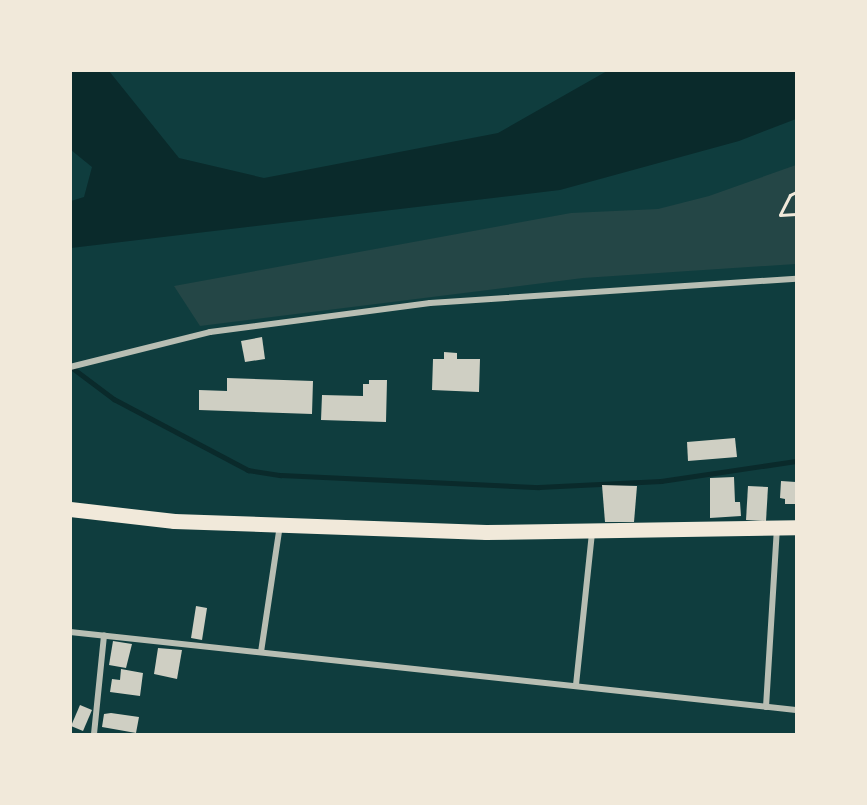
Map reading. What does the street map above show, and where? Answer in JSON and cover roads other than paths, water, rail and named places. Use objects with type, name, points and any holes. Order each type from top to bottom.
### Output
[{"type":"highway","points":[[70,509],[174,521],[280,525],[592,532],[796,527]]},
{"type":"street","points":[[74,365],[210,332],[430,303],[796,279]]},
{"type":"street","points":[[261,652],[280,525]]},
{"type":"street","points":[[766,707],[777,529]]},
{"type":"street","points":[[576,685],[592,532]]},
{"type":"street","points":[[70,632],[796,710]]},
{"type":"street","points":[[94,735],[104,636]]},
{"type":"waterway","points":[[70,366],[114,399],[248,470],[281,475],[539,487],[661,481],[796,461]]}]
